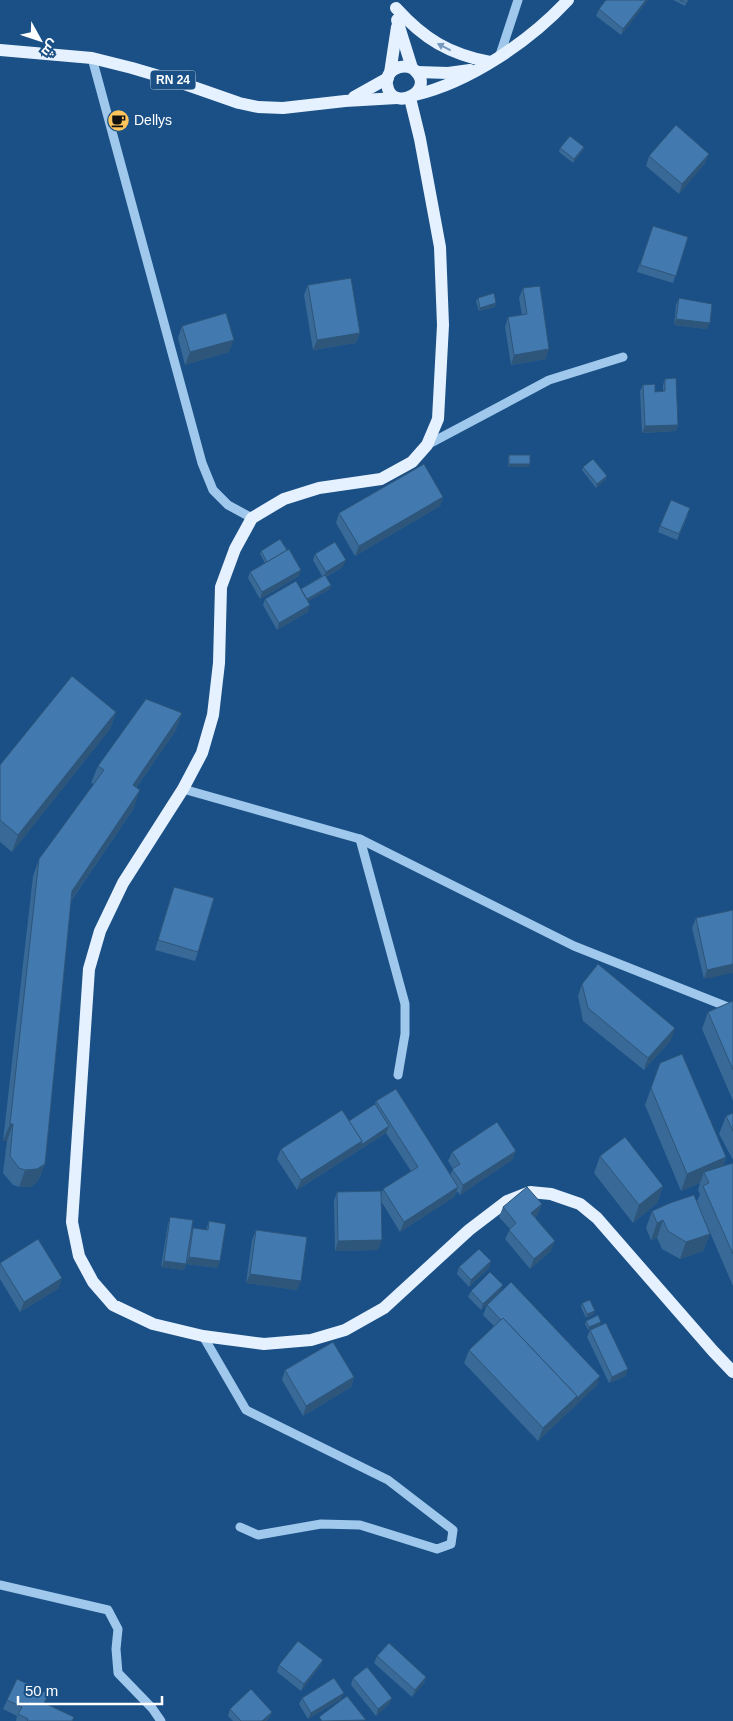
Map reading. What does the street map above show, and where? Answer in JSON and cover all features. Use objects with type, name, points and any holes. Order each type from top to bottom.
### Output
[{"type":"main road","points":[[396,9],[395,47],[389,76],[389,89],[397,98],[404,99],[455,82],[490,62],[533,32],[568,0]]},
{"type":"main road","points":[[396,9],[422,34],[438,44],[472,58],[490,62]]},
{"type":"main road","points":[[396,9],[420,84],[413,96],[440,247],[443,326],[438,420],[428,445],[412,462],[381,478],[319,488],[284,499],[252,518],[235,549],[221,588],[219,663],[213,715],[202,753],[183,788],[123,883],[100,930],[89,969],[72,1222],[79,1256],[93,1282],[113,1305],[153,1324],[203,1336],[264,1344],[311,1340],[345,1330],[384,1308],[469,1230],[507,1201],[530,1192],[551,1194],[580,1204],[597,1218],[733,1372]]},
{"type":"main road","name":"RN 24","points":[[0,50],[92,58],[132,68],[239,103],[258,107],[283,108],[345,101],[397,98]]},
{"type":"main road","points":[[389,76],[398,67],[407,66],[415,70],[448,73],[490,62]]},
{"type":"main road","name":"RN 24","points":[[345,101],[367,91],[389,76]]},
{"type":"street","points":[[490,62],[518,0]]},
{"type":"street","points":[[92,58],[202,463],[213,490],[228,505],[252,518]]},
{"type":"street","points":[[428,445],[549,380],[623,357]]},
{"type":"street","points":[[183,788],[360,839],[574,946],[733,1009]]},
{"type":"street","points":[[360,839],[405,1004],[405,1034],[398,1075]]},
{"type":"street","points":[[203,1336],[246,1410],[388,1480],[453,1530],[451,1544],[437,1549],[360,1525],[321,1524],[258,1535],[240,1527]]},
{"type":"street","points":[[0,1585],[108,1610],[118,1629],[116,1649],[118,1673],[152,1708],[161,1721]]},
{"type":"building","points":[[606,0],[646,0],[623,29],[599,9]]},
{"type":"building","points":[[676,125],[709,154],[682,184],[649,156]]},
{"type":"building","points":[[570,136],[584,147],[574,159],[560,148]]},
{"type":"building","points":[[653,226],[688,237],[676,276],[640,265]]},
{"type":"building","points":[[351,278],[360,333],[317,340],[308,285]]},
{"type":"building","points":[[540,286],[549,349],[514,355],[508,317],[527,314],[523,288]]},
{"type":"building","points":[[494,293],[496,303],[480,308],[478,298]]},
{"type":"building","points":[[679,298],[712,304],[710,323],[676,319]]},
{"type":"building","points":[[226,313],[234,340],[190,352],[182,326]]},
{"type":"building","points":[[676,378],[678,425],[645,426],[643,385],[655,384],[655,392],[665,391],[665,379]]},
{"type":"building","points":[[509,455],[530,455],[530,464],[509,464]]},
{"type":"building","points":[[593,459],[607,476],[597,484],[583,467]]},
{"type":"building","points":[[424,464],[443,497],[359,546],[339,513]]},
{"type":"building","points":[[671,500],[690,508],[679,534],[660,526]]},
{"type":"building","points":[[280,539],[287,550],[267,562],[261,551]]},
{"type":"building","points":[[335,542],[346,560],[326,572],[315,554]]},
{"type":"building","points":[[289,549],[301,570],[262,592],[250,572]]},
{"type":"building","points":[[325,575],[331,585],[307,599],[301,589]]},
{"type":"building","points":[[296,581],[310,605],[279,623],[265,599]]},
{"type":"building","points":[[72,676],[116,712],[18,835],[0,820],[0,765]]},
{"type":"building","points":[[146,699],[182,713],[133,785],[140,790],[72,891],[45,1164],[37,1169],[25,1170],[19,1168],[10,1156],[13,1124],[10,1124],[39,859],[104,770],[98,766]]},
{"type":"building","points":[[174,887],[214,898],[198,952],[158,940]]},
{"type":"building","points":[[733,910],[733,964],[707,970],[696,918]]},
{"type":"building","points":[[598,964],[675,1028],[648,1058],[588,1008],[582,984]]},
{"type":"building","points":[[733,1001],[733,1070],[708,1012]]},
{"type":"building","points":[[682,1054],[726,1157],[687,1174],[651,1088],[660,1063]]},
{"type":"building","points":[[396,1089],[458,1187],[404,1222],[383,1189],[418,1167],[376,1101]]},
{"type":"building","points":[[375,1104],[389,1126],[361,1145],[362,1141],[349,1121]]},
{"type":"building","points":[[342,1110],[362,1141],[301,1180],[281,1149]]},
{"type":"building","points":[[733,1113],[733,1131],[726,1116]]},
{"type":"building","points":[[497,1122],[516,1151],[463,1185],[452,1169],[460,1164],[452,1152]]},
{"type":"building","points":[[625,1137],[663,1186],[639,1205],[600,1156]]},
{"type":"building","points":[[733,1163],[733,1254],[703,1186],[709,1183],[704,1172]]},
{"type":"building","points":[[527,1187],[542,1204],[531,1213],[555,1241],[534,1259],[509,1230],[516,1223],[503,1207]]},
{"type":"building","points":[[381,1191],[382,1240],[338,1241],[337,1192]]},
{"type":"building","points":[[694,1195],[710,1234],[686,1242],[668,1231],[663,1220],[657,1223],[652,1211]]},
{"type":"building","points":[[170,1217],[193,1220],[186,1264],[164,1261]]},
{"type":"building","points":[[209,1221],[226,1224],[220,1261],[189,1257],[193,1228],[208,1230]]},
{"type":"building","points":[[256,1230],[307,1237],[301,1281],[250,1274]]},
{"type":"building","points":[[38,1239],[62,1278],[24,1302],[0,1263]]},
{"type":"building","points":[[479,1249],[491,1261],[471,1280],[459,1267]]},
{"type":"building","points":[[490,1272],[503,1285],[483,1304],[471,1291]]},
{"type":"building","points":[[511,1282],[600,1376],[576,1399],[577,1396],[503,1318],[501,1320],[487,1305]]},
{"type":"building","points":[[590,1300],[595,1311],[587,1314],[582,1303]]},
{"type":"building","points":[[598,1315],[601,1322],[589,1327],[586,1321]]},
{"type":"building","points":[[503,1318],[577,1396],[543,1428],[469,1350]]},
{"type":"building","points":[[606,1323],[628,1369],[612,1377],[590,1330]]},
{"type":"building","points":[[333,1342],[354,1377],[306,1406],[285,1370]]},
{"type":"building","points":[[298,1641],[323,1660],[304,1684],[279,1665]]},
{"type":"building","points":[[389,1643],[426,1677],[415,1690],[377,1656]]},
{"type":"building","points":[[367,1667],[392,1698],[378,1709],[353,1678]]},
{"type":"building","points":[[334,1678],[344,1693],[311,1713],[302,1698]]},
{"type":"building","points":[[17,1679],[49,1694],[44,1703],[74,1717],[72,1721],[27,1721],[28,1719],[18,1714],[22,1707],[7,1700]]},
{"type":"building","points":[[251,1689],[272,1712],[262,1721],[241,1721],[230,1709]]},
{"type":"building","points":[[347,1696],[366,1720],[322,1721],[319,1717]]},
{"type":"place","name":"Dellys","points":[[118,120]]}]
